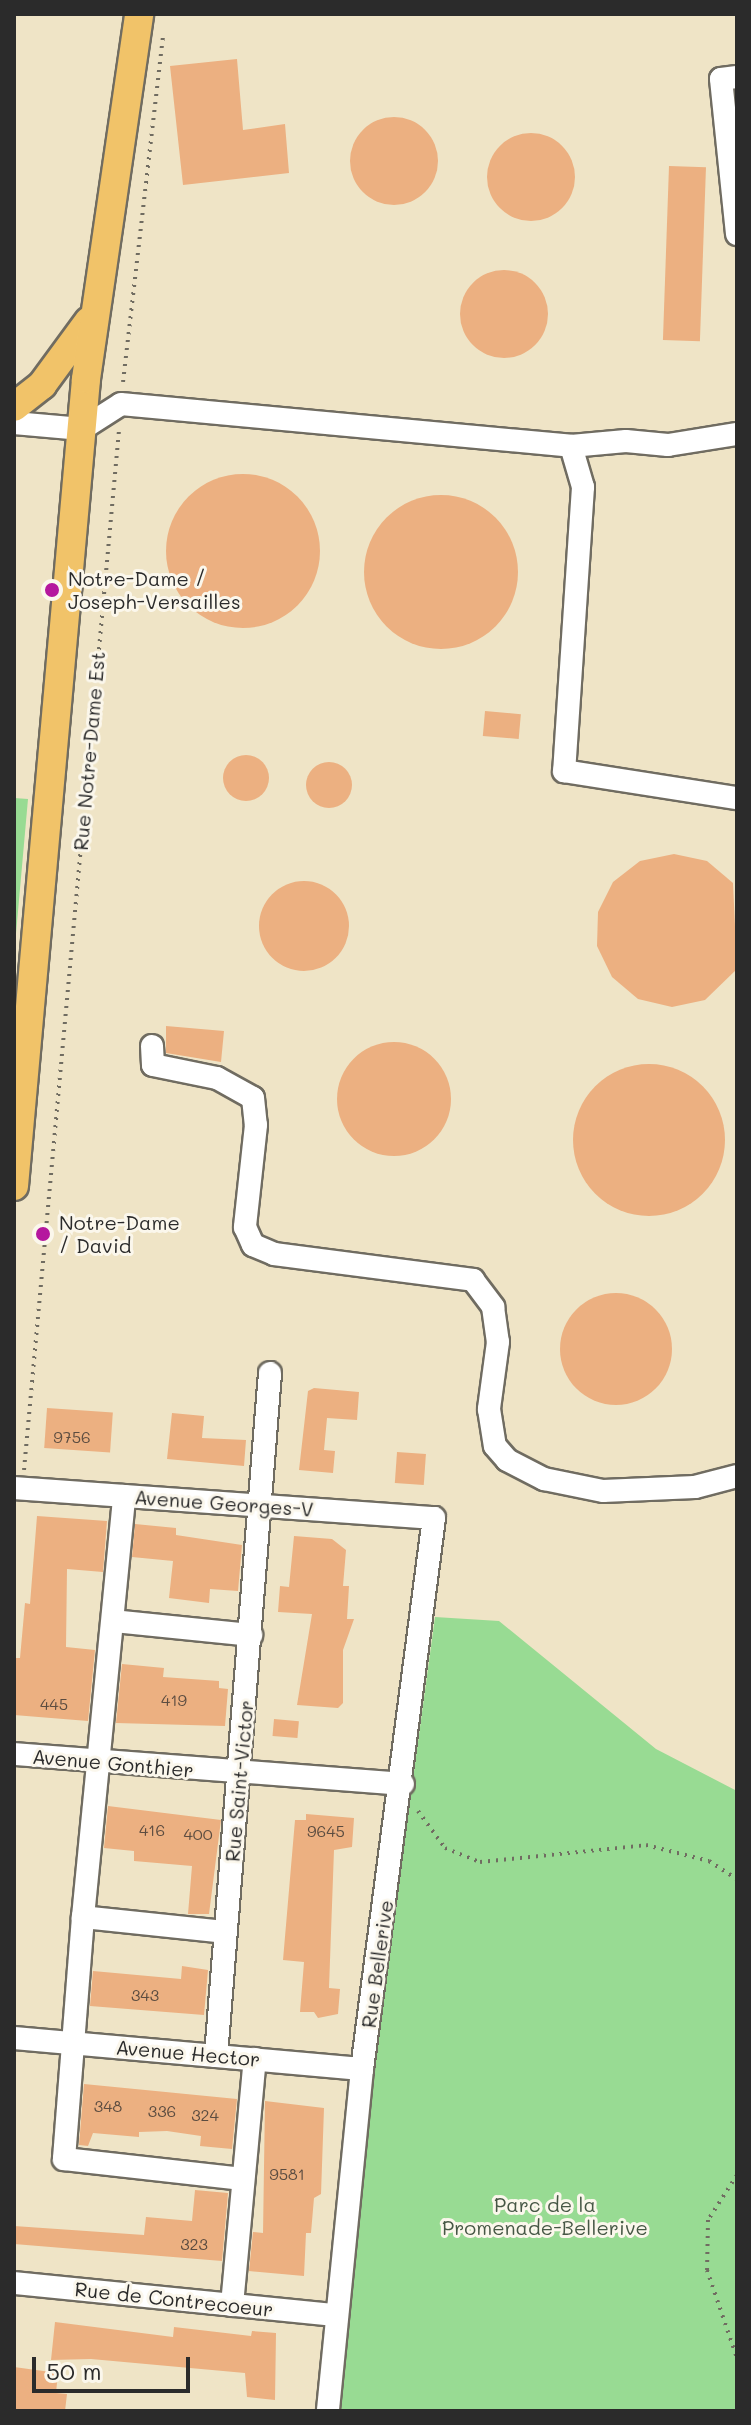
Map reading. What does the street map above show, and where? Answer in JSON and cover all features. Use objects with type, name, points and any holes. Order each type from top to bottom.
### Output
[{"type":"main road","name":"Rue Notre-Dame Est","points":[[14,1186],[18,1084],[93,314],[139,14]]},
{"type":"main road","points":[[14,407],[42,385],[93,314]]},
{"type":"street","points":[[736,226],[721,79],[737,77]]},
{"type":"street","points":[[14,423],[82,429],[121,404],[571,446],[626,441],[668,445],[737,434]]},
{"type":"street","points":[[571,446],[583,487],[564,771],[737,798]]},
{"type":"street","points":[[152,1046],[153,1065],[217,1078],[253,1098],[256,1125],[245,1227],[253,1245],[274,1254],[473,1280],[493,1307],[498,1342],[489,1409],[495,1446],[507,1460],[544,1479],[603,1491],[695,1487],[737,1476]]},
{"type":"street","name":"Rue Saint-Victor","points":[[216,2056],[270,1373]]},
{"type":"street","name":"Avenue Georges-V","points":[[18,1488],[434,1518]]},
{"type":"street","points":[[124,1496],[83,1917],[64,2159],[243,2179]]},
{"type":"street","name":"Rue Bellerive","points":[[328,2411],[334,2315],[362,2069],[403,1784],[434,1518]]},
{"type":"street","points":[[113,1621],[251,1635]]},
{"type":"street","name":"Avenue Gonthier","points":[[14,1754],[98,1763],[403,1784]]},
{"type":"street","points":[[83,1917],[225,1932]]},
{"type":"street","name":"Avenue Hector","points":[[14,2038],[362,2069]]},
{"type":"street","points":[[232,2305],[255,2059]]},
{"type":"street","name":"Rue de Contrecoeur","points":[[14,2283],[334,2315]]},
{"type":"path","name":"Rue Notre-Dame Est","points":[[18,1488],[121,404],[163,30]]},
{"type":"path","points":[[403,1784],[445,1848],[480,1862],[646,1845],[709,1861],[737,1879]]},
{"type":"path","points":[[737,2175],[708,2220],[707,2270],[737,2358]]},
{"type":"green space","points":[[14,798],[28,799],[14,956]]},
{"type":"green space","name":"Parc de la Promenade-Bellerive","points":[[435,1617],[499,1621],[656,1749],[737,1791],[737,2411],[334,2411],[340,2315]]},
{"type":"building","points":[[237,59],[243,130],[285,124],[289,173],[183,185],[170,66]]},
{"type":"building","points":[[394,117],[411,121],[425,130],[434,144],[438,161],[434,178],[425,192],[411,201],[394,205],[377,201],[363,192],[354,178],[350,161],[354,144],[363,130],[377,121]]},
{"type":"building","points":[[531,133],[548,137],[562,146],[571,160],[575,177],[571,194],[562,208],[548,217],[531,221],[514,217],[500,208],[491,194],[487,177],[491,160],[500,146],[514,137]]},
{"type":"building","points":[[669,166],[706,167],[700,341],[663,340]]},
{"type":"building","points":[[504,270],[529,277],[541,289],[548,314],[541,339],[529,351],[504,358],[479,351],[467,339],[460,314],[467,289],[479,277]]},
{"type":"building","points":[[243,474],[272,480],[297,497],[314,522],[320,551],[314,580],[297,605],[272,622],[243,628],[214,622],[189,605],[172,580],[166,551],[172,522],[189,497],[214,480]]},
{"type":"building","points":[[441,495],[470,501],[495,518],[512,543],[518,572],[512,601],[495,626],[470,643],[441,649],[412,643],[387,626],[370,601],[364,572],[370,543],[387,518],[412,501]]},
{"type":"building","points":[[485,711],[521,714],[519,739],[483,736]]},
{"type":"building","points":[[246,755],[262,762],[269,778],[262,794],[246,801],[230,794],[223,778],[230,762]]},
{"type":"building","points":[[329,762],[345,769],[352,785],[345,801],[329,808],[313,801],[306,785],[313,769]]},
{"type":"building","points":[[674,854],[707,861],[733,883],[737,969],[705,1000],[672,1007],[638,999],[612,977],[597,946],[598,912],[613,882],[640,861]]},
{"type":"building","points":[[304,881],[321,884],[336,894],[346,909],[349,926],[346,943],[336,958],[321,968],[304,971],[287,968],[272,958],[262,943],[259,926],[262,909],[272,894],[287,884]]},
{"type":"building","points":[[166,1026],[224,1031],[221,1062],[166,1053]]},
{"type":"building","points":[[394,1042],[416,1046],[435,1058],[447,1077],[451,1099],[447,1121],[435,1140],[416,1152],[394,1156],[372,1152],[353,1140],[341,1121],[337,1099],[341,1077],[353,1058],[372,1046]]},
{"type":"building","points":[[649,1064],[678,1070],[702,1087],[719,1111],[725,1140],[719,1169],[702,1193],[678,1210],[649,1216],[620,1210],[596,1193],[579,1169],[573,1140],[579,1111],[596,1087],[620,1070]]},
{"type":"building","points":[[616,1293],[638,1297],[656,1309],[668,1327],[672,1349],[668,1371],[656,1389],[638,1401],[616,1405],[594,1401],[576,1389],[564,1371],[560,1349],[564,1327],[576,1309],[594,1297]]},
{"type":"building","points":[[314,1388],[359,1392],[357,1420],[327,1418],[324,1450],[335,1451],[333,1473],[299,1470],[308,1391]]},
{"type":"building","points":[[47,1408],[113,1413],[110,1453],[44,1448]]},
{"type":"building","points":[[172,1413],[204,1416],[202,1438],[246,1440],[244,1466],[167,1459]]},
{"type":"building","points":[[397,1452],[426,1454],[424,1485],[395,1483]]},
{"type":"building","points":[[37,1516],[107,1521],[103,1572],[67,1569],[66,1647],[95,1650],[88,1721],[14,1715],[14,1658],[20,1658],[25,1603],[30,1604]]},
{"type":"building","points":[[135,1524],[176,1528],[176,1535],[242,1545],[238,1591],[210,1589],[209,1603],[169,1598],[173,1561],[132,1557]]},
{"type":"building","points":[[294,1536],[332,1539],[346,1550],[343,1586],[349,1586],[347,1619],[354,1619],[343,1650],[343,1703],[338,1708],[297,1705],[312,1614],[278,1612],[280,1586],[289,1587]]},
{"type":"building","points":[[122,1664],[164,1668],[163,1677],[219,1681],[219,1688],[228,1689],[225,1726],[116,1723]]},
{"type":"building","points":[[274,1719],[299,1721],[297,1738],[273,1736]]},
{"type":"building","points":[[108,1806],[221,1820],[209,1914],[188,1914],[192,1866],[134,1861],[134,1851],[104,1848]]},
{"type":"building","points":[[306,1814],[354,1818],[352,1847],[334,1850],[329,1988],[340,1989],[338,2014],[318,2018],[314,2012],[300,2012],[304,1962],[283,1960],[295,1820],[306,1820]]},
{"type":"building","points":[[182,1966],[208,1970],[204,2015],[90,2006],[93,1971],[181,1979]]},
{"type":"building","points":[[84,2084],[237,2099],[232,2149],[200,2146],[201,2136],[167,2131],[139,2132],[139,2137],[93,2133],[88,2146],[79,2145]]},
{"type":"building","points":[[265,2101],[324,2108],[321,2194],[314,2198],[311,2233],[306,2233],[304,2276],[249,2271],[253,2232],[263,2233]]},
{"type":"building","points":[[195,2190],[228,2193],[222,2261],[14,2244],[14,2226],[144,2235],[146,2217],[192,2221]]},
{"type":"building","points":[[55,2322],[173,2337],[174,2327],[251,2336],[252,2331],[276,2333],[275,2400],[247,2397],[245,2373],[91,2359],[51,2360]]},
{"type":"building","points":[[14,2367],[58,2373],[56,2393],[67,2394],[65,2411],[14,2411]]},
{"type":"place","name":"Notre-Dame / Joseph-Versailles","points":[[52,590]]},
{"type":"place","name":"Notre-Dame / David","points":[[43,1234]]}]
